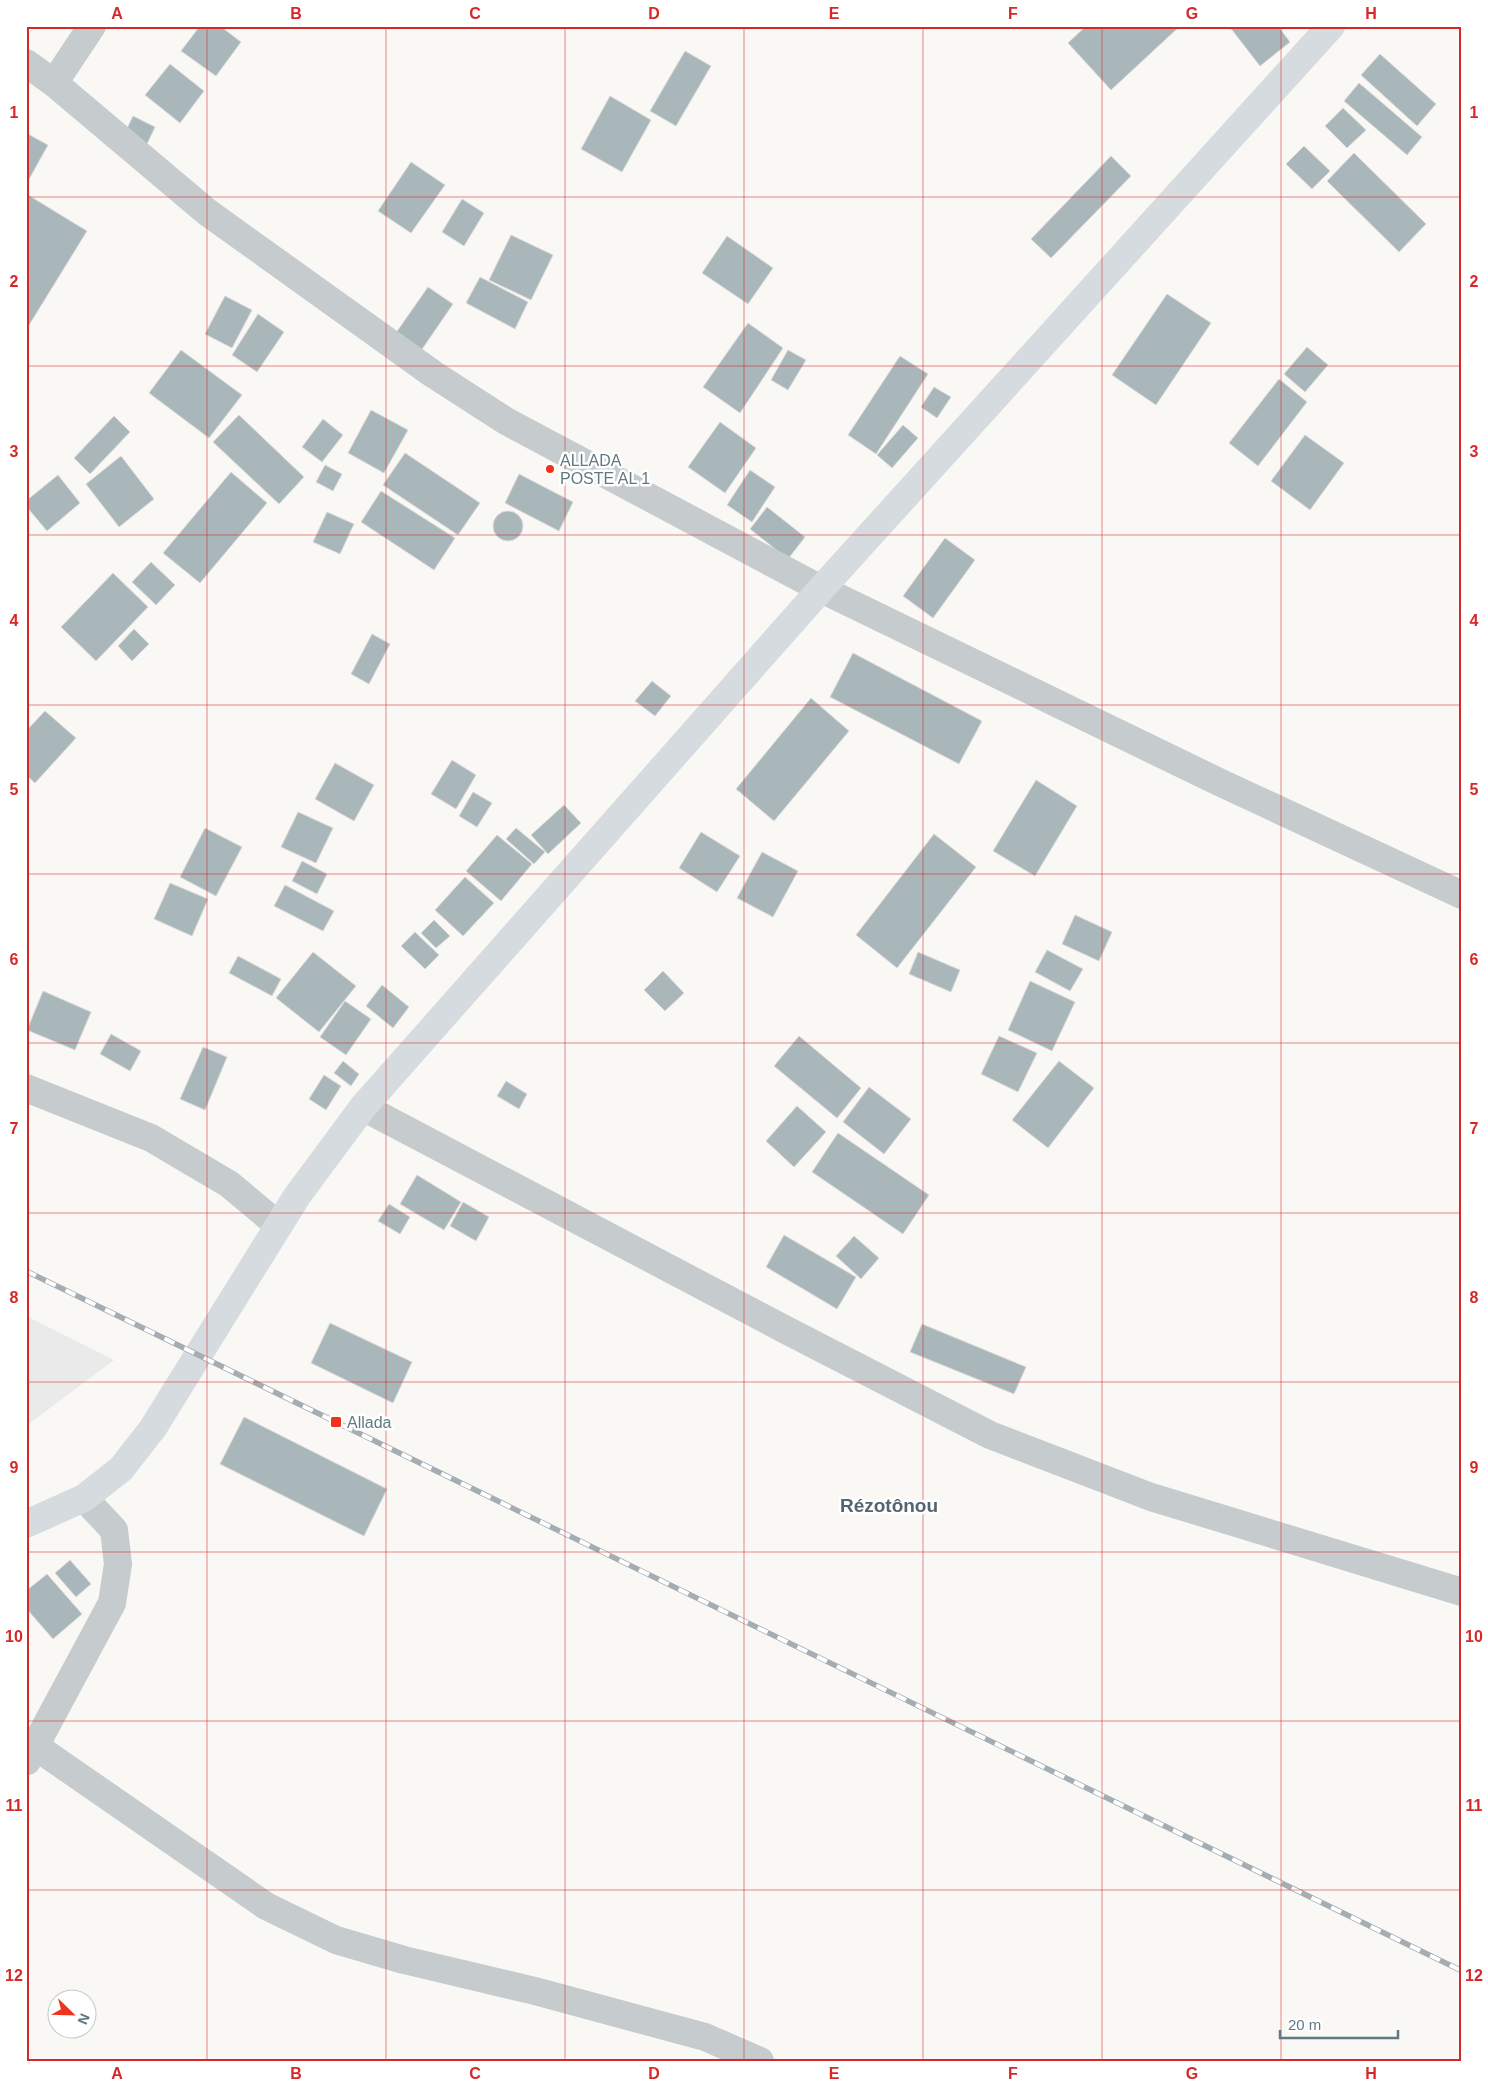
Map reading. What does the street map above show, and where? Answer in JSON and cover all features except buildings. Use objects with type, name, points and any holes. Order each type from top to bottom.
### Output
[{"type":"main road","points":[[26,1524],[84,1498],[121,1469],[153,1428],[297,1196],[363,1106],[821,589],[1331,26]]},
{"type":"street","points":[[54,83],[92,26]]},
{"type":"street","points":[[26,63],[54,83],[206,212],[432,374],[506,421],[821,589],[1219,782],[1462,895]]},
{"type":"street","points":[[26,1088],[151,1138],[229,1184],[278,1225]]},
{"type":"street","points":[[363,1106],[786,1330],[990,1435],[1151,1497],[1462,1592]]},
{"type":"street","points":[[84,1498],[114,1530],[118,1564],[112,1603],[31,1754],[266,1906],[336,1940],[404,1960],[535,1991],[704,2037],[760,2061]]},
{"type":"shaded area","points":[[26,1316],[114,1360],[26,1426]]},
{"type":"railway","points":[[26,1271],[1462,1971]]},
{"type":"place","name":"ALLADA POSTE AL 1","points":[[550,469]]},
{"type":"place","name":"Allada","points":[[336,1422]]},
{"type":"district","name":"Rézotônou","points":[[889,1505]]}]
